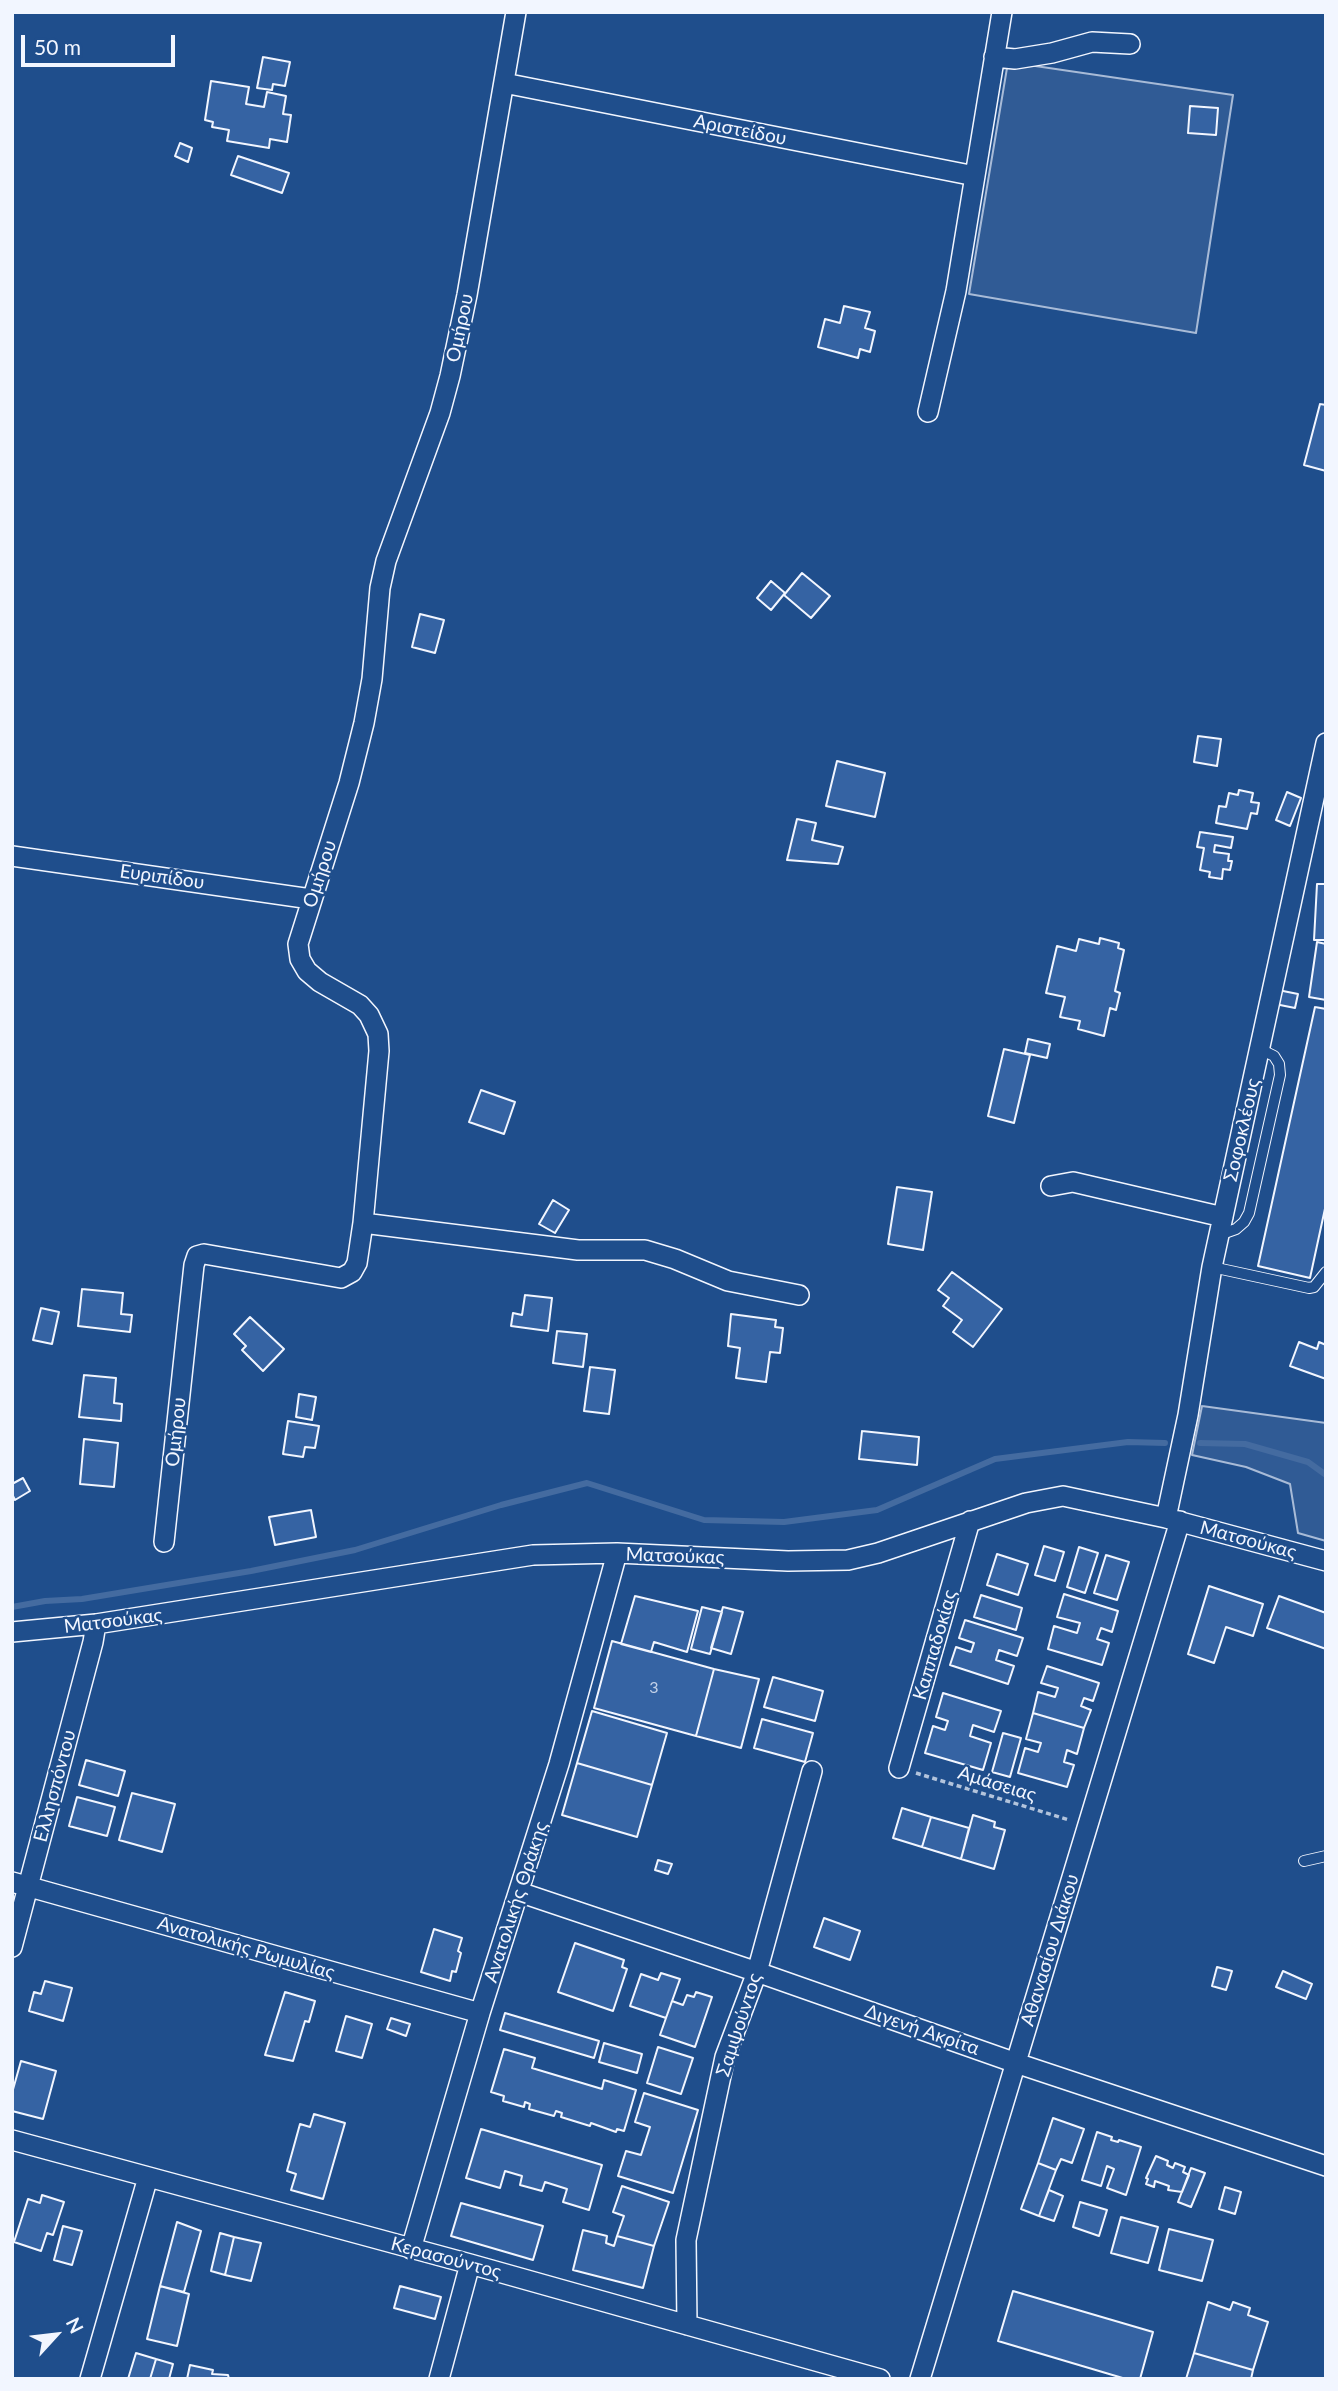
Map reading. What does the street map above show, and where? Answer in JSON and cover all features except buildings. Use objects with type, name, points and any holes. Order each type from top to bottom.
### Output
[{"type":"street","name":"Ομήρου","points":[[164,1542],[195,1259],[204,1254],[305,1273],[345,1277],[357,1263],[379,1051],[378,1034],[360,1005],[315,978],[303,965],[298,944],[349,783],[364,723],[372,680],[380,588],[386,561],[440,413],[450,376],[467,295],[516,12]]},
{"type":"street","points":[[928,412],[956,291],[1002,12]]},
{"type":"street","points":[[994,57],[1015,59],[1052,53],[1091,42],[1130,44]]},
{"type":"street","name":"Αριστείδου","points":[[504,83],[975,176]]},
{"type":"street","name":"Σοφοκλέους","points":[[1173,1519],[1212,1267],[1326,744]]},
{"type":"street","name":"Ευριπίδου","points":[[12,856],[311,899]]},
{"type":"street","points":[[1051,1186],[1073,1182],[1221,1226]]},
{"type":"street","points":[[363,1223],[578,1250],[645,1250],[728,1281],[799,1296]]},
{"type":"street","name":"Ματσούκας","points":[[12,1632],[96,1625],[533,1555],[617,1553],[834,1562],[878,1553],[1026,1503],[1063,1496],[1173,1519],[1326,1561]]},
{"type":"street","name":"Αθανασίου Διάκου","points":[[920,2379],[1088,1826],[1173,1519]]},
{"type":"street","name":"Καππαδοκίας","points":[[899,1768],[970,1521]]},
{"type":"street","name":"Ανατολικής Θράκης","points":[[411,2249],[480,2013],[559,1764],[617,1553]]},
{"type":"street","name":"Ελλησπόντου","points":[[12,1947],[20,1884],[96,1625]]},
{"type":"street","name":"Σαμψούντος","points":[[687,2325],[686,2240],[725,2057],[757,1972],[812,1771]]},
{"type":"street","name":"Ανατολικής Ρωμυλίας","points":[[20,1884],[480,2013]]},
{"type":"street","name":"Διγενή Ακρίτα","points":[[520,1892],[1016,2063],[1326,2166]]},
{"type":"street","name":"Κερασούντος","points":[[12,2140],[880,2379]]},
{"type":"street","points":[[90,2379],[148,2177]]},
{"type":"street","points":[[439,2379],[470,2264]]},
{"type":"lane","points":[[1212,1267],[1300,1288],[1314,1287],[1324,1278]]},
{"type":"lane","points":[[1304,1861],[1326,1856]]},
{"type":"path","name":"Αμάσειας","points":[[899,1768],[1088,1826]]},
{"type":"shaded area","points":[[1008,62],[1233,95],[1196,333],[969,294]]},
{"type":"shaded area","points":[[1202,1406],[1326,1423],[1326,1541],[1298,1533],[1290,1484],[1246,1467],[1192,1455]]},
{"type":"waterway","points":[[12,1607],[45,1601],[82,1599],[251,1571],[355,1550],[501,1505],[587,1483],[704,1520],[784,1522],[877,1510],[995,1459],[1128,1442],[1165,1443]]},
{"type":"waterway","points":[[1200,1443],[1245,1444],[1308,1462],[1326,1475]]}]
